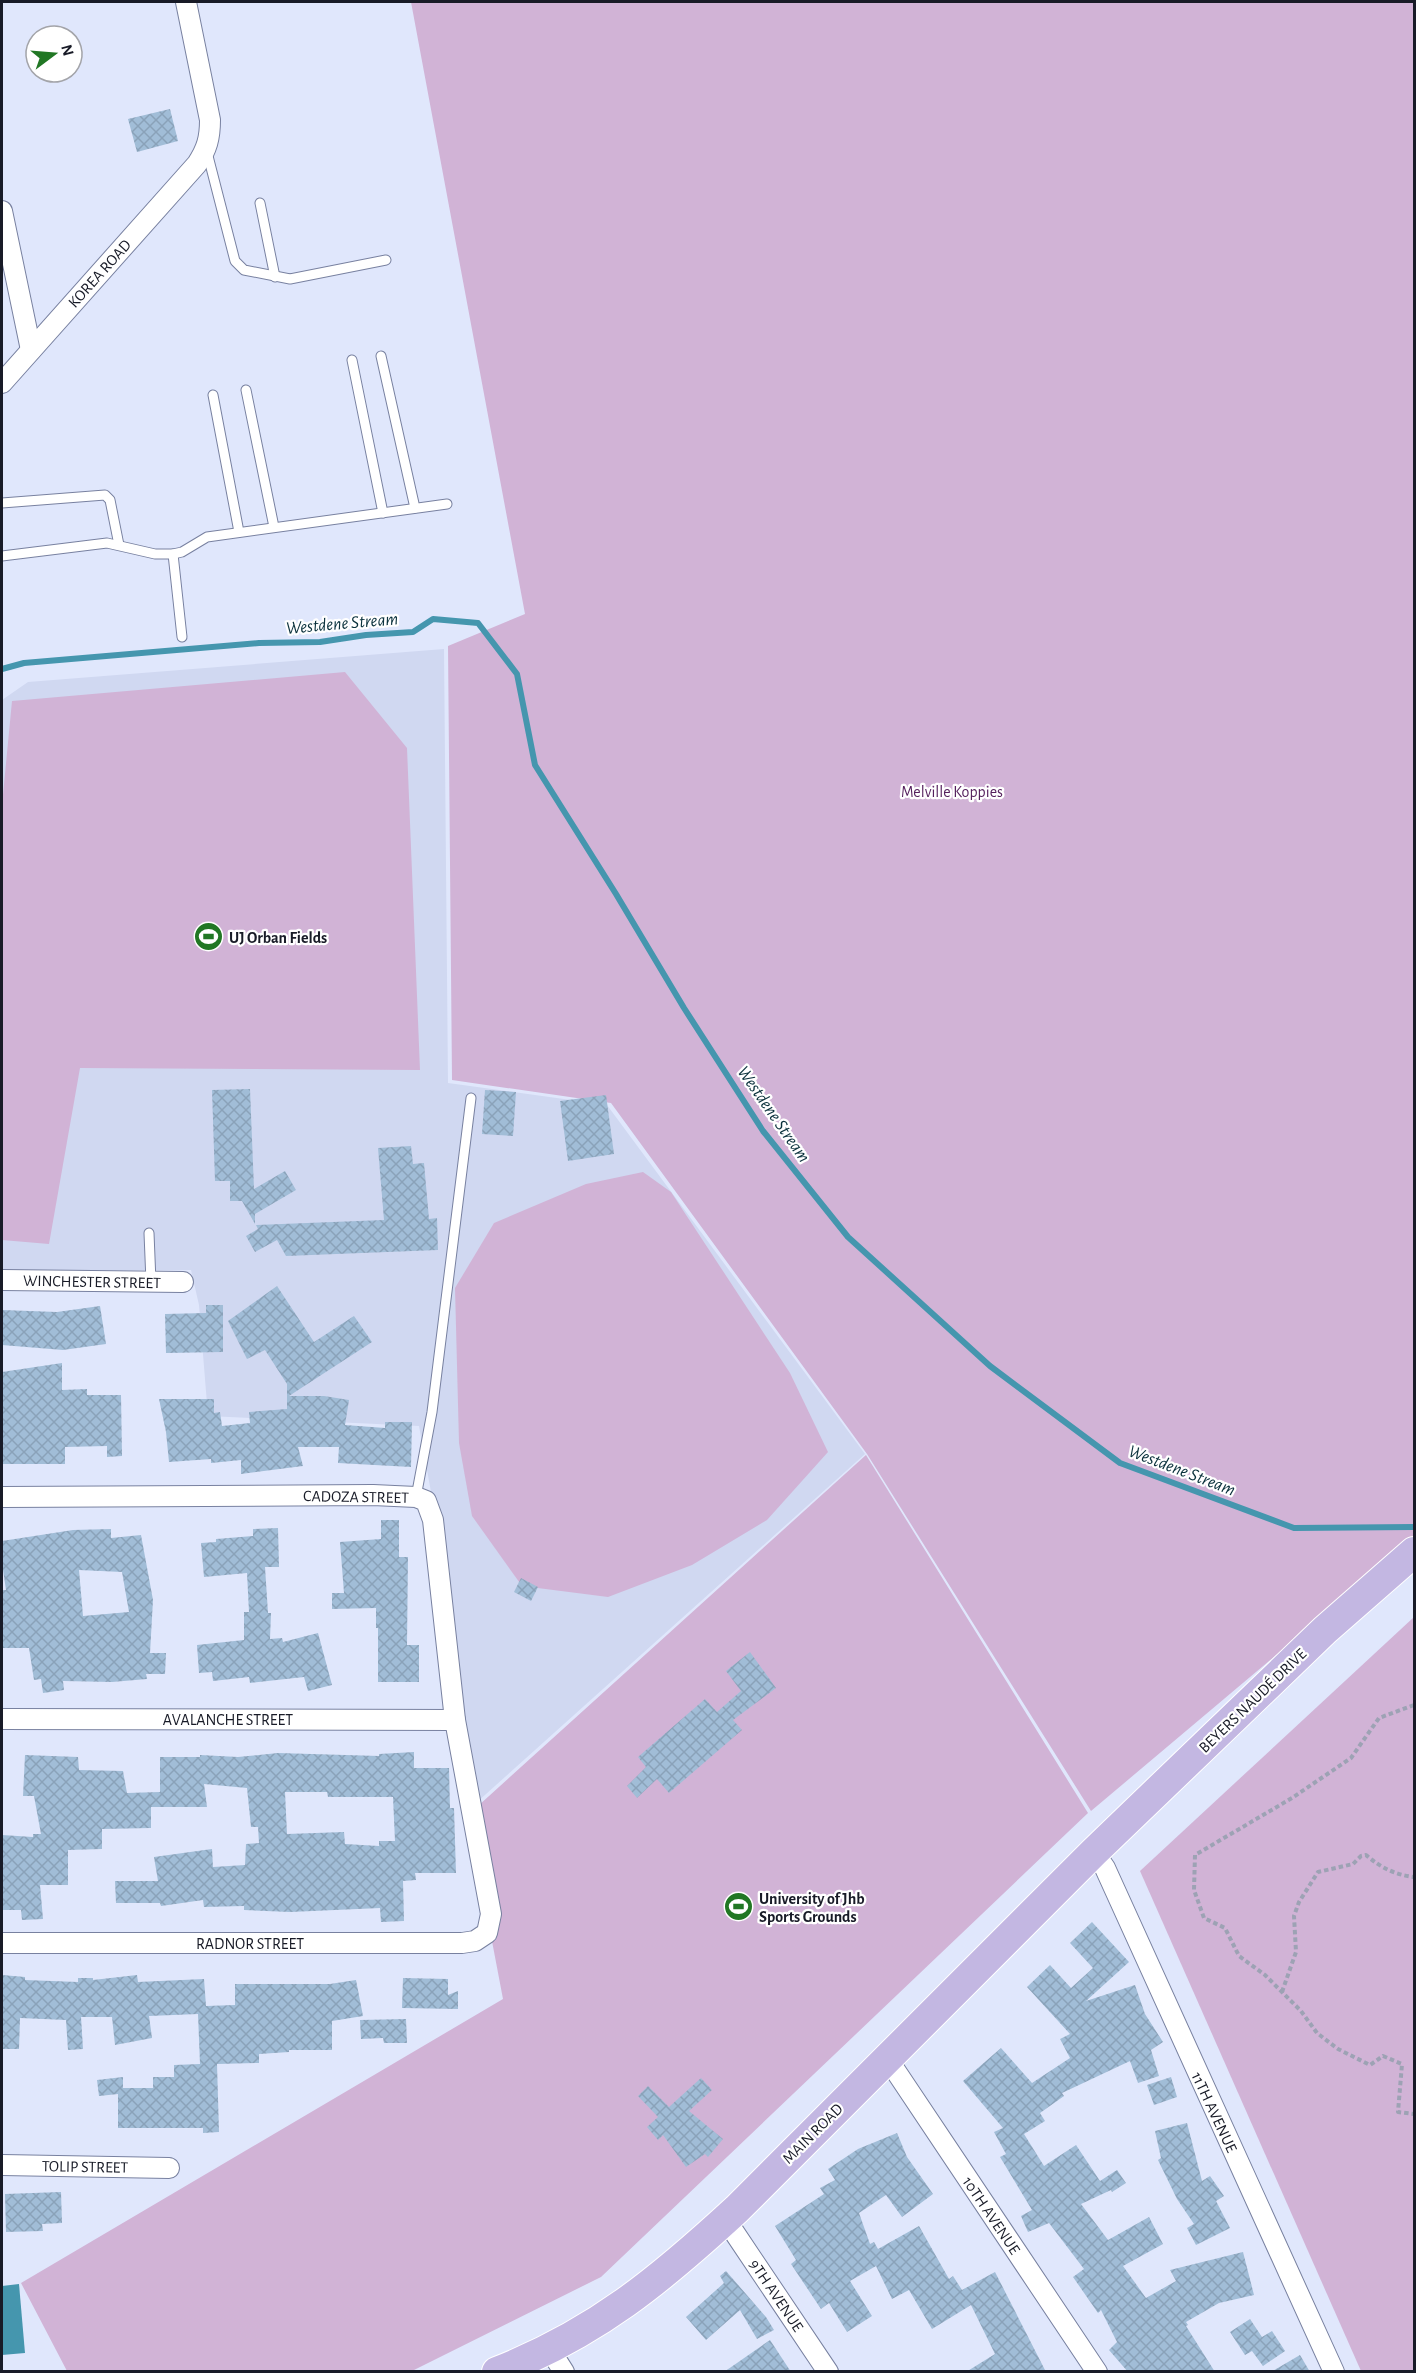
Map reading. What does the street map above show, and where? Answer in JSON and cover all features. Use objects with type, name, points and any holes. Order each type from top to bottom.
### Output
[{"type":"main road","name":"BEYERS NAUDÉ DRIVE","points":[[1099,1860],[1325,1630],[1414,1552]]},
{"type":"main road","name":"BEYERS NAUDÉ DRIVE","points":[[1099,1860],[1361,1618],[1414,1572]]},
{"type":"main road","name":"MAIN ROAD","points":[[497,2372],[552,2364],[581,2332],[634,2297],[730,2225],[1099,1860]]},
{"type":"street","points":[[186,2],[210,120],[210,136],[202,157]]},
{"type":"street","name":"KOREA ROAD","points":[[2,383],[202,157]]},
{"type":"street","points":[[2,211],[31,350]]},
{"type":"street","name":"WINCHESTER STREET","points":[[2,1280],[183,1282]]},
{"type":"street","name":"CADOZA STREET","points":[[2,1497],[361,1495],[416,1497],[426,1501],[433,1520],[455,1720],[490,1907],[490,1924]]},
{"type":"street","name":"AVALANCHE STREET","points":[[2,1719],[455,1720]]},
{"type":"street","name":"11TH AVENUE","points":[[1099,1860],[1334,2372]]},
{"type":"street","name":"RADNOR STREET","points":[[2,1943],[462,1943],[481,1938],[487,1933],[490,1924]]},
{"type":"street","name":"10TH AVENUE","points":[[891,2064],[1097,2372]]},
{"type":"street","name":"TOLIP STREET","points":[[2,2165],[169,2168]]},
{"type":"street","name":"9TH AVENUE","points":[[730,2225],[828,2372]]},
{"type":"lane","points":[[202,157],[235,261],[244,270],[290,279],[386,260]]},
{"type":"lane","points":[[260,203],[275,277]]},
{"type":"lane","points":[[381,356],[415,508]]},
{"type":"lane","points":[[352,360],[382,513]]},
{"type":"lane","points":[[246,390],[274,527]]},
{"type":"lane","points":[[213,395],[239,532]]},
{"type":"lane","points":[[2,503],[105,495],[110,500],[119,545]]},
{"type":"lane","points":[[2,556],[107,543],[155,554],[173,554],[182,552],[207,537],[447,504]]},
{"type":"lane","points":[[173,554],[182,637]]},
{"type":"lane","points":[[416,1497],[432,1412],[471,1098]]},
{"type":"lane","points":[[149,1233],[151,1282]]},
{"type":"path","points":[[1414,1705],[1379,1718],[1351,1758],[1292,1798],[1195,1855],[1194,1890],[1204,1918],[1225,1928],[1239,1956],[1265,1975],[1301,2011],[1317,2033],[1338,2049],[1370,2065],[1383,2056],[1402,2064],[1398,2112],[1414,2114]]},
{"type":"path","points":[[1282,1992],[1296,1952],[1294,1916],[1299,1902],[1318,1872],[1353,1864],[1361,1856],[1366,1855],[1378,1865],[1401,1876],[1414,1877]]},
{"type":"shaded area","points":[[444,649],[448,1083],[607,1105],[865,1454],[466,1812],[433,1503],[419,1426],[208,1416],[199,1305],[191,1270],[2,1270],[2,700],[28,682]]},
{"type":"green space","name":"Melville Koppies","points":[[411,2],[1414,2],[1414,1539],[1091,1811],[867,1454],[611,1103],[452,1080],[448,646],[525,614]]},
{"type":"green space","name":"UJ Orban Fields","points":[[345,672],[407,748],[420,1070],[80,1068],[49,1244],[2,1240],[2,805],[12,701]]},
{"type":"green space","points":[[643,1172],[671,1192],[790,1373],[828,1452],[767,1520],[692,1565],[608,1597],[522,1586],[472,1516],[459,1443],[455,1288],[494,1223],[586,1184]]},
{"type":"green space","name":"University of Jhb Sports Grounds","points":[[866,1455],[1088,1813],[601,2277],[412,2371],[67,2371],[21,2283],[503,1999],[468,1815]]},
{"type":"green space","points":[[1414,1617],[1414,2371],[1361,2371],[1140,1871]]},
{"type":"water","points":[[19,2284],[25,2353],[2,2355],[2,2286]]},
{"type":"building","points":[[170,109],[178,141],[137,152],[128,119]]},
{"type":"building","points":[[250,1089],[254,1189],[285,1171],[296,1190],[255,1214],[255,1224],[242,1201],[230,1201],[230,1181],[215,1181],[212,1090]]},
{"type":"building","points":[[485,1090],[516,1092],[513,1136],[482,1134]]},
{"type":"building","points":[[606,1095],[614,1154],[568,1161],[560,1101]]},
{"type":"building","points":[[411,1146],[413,1164],[424,1163],[429,1219],[437,1218],[438,1250],[286,1256],[277,1240],[255,1252],[246,1236],[258,1229],[256,1225],[384,1220],[378,1148]]},
{"type":"building","points":[[277,1286],[314,1342],[354,1316],[372,1342],[289,1396],[324,1396],[349,1400],[345,1425],[385,1428],[385,1422],[412,1422],[411,1467],[338,1463],[339,1447],[298,1447],[303,1466],[241,1474],[241,1460],[211,1463],[211,1459],[169,1462],[159,1399],[214,1399],[214,1413],[220,1412],[222,1426],[250,1423],[249,1412],[287,1409],[287,1384],[265,1350],[247,1359],[228,1321]]},
{"type":"building","points":[[206,1305],[223,1305],[223,1352],[166,1353],[165,1314],[206,1313]]},
{"type":"building","points":[[100,1306],[106,1344],[63,1350],[2,1345],[2,1310],[57,1312]]},
{"type":"building","points":[[62,1363],[62,1390],[87,1389],[87,1395],[121,1395],[122,1456],[107,1457],[107,1446],[65,1447],[65,1464],[2,1464],[2,1372]]},
{"type":"building","points":[[381,1520],[399,1520],[399,1557],[408,1557],[407,1645],[419,1645],[419,1682],[378,1682],[376,1608],[332,1609],[332,1593],[344,1593],[340,1542],[381,1539]]},
{"type":"building","points":[[278,1528],[279,1567],[265,1567],[268,1613],[271,1613],[270,1639],[282,1638],[283,1642],[318,1633],[332,1685],[308,1691],[304,1677],[250,1683],[249,1677],[213,1681],[212,1672],[199,1673],[197,1645],[244,1640],[244,1612],[249,1612],[247,1573],[204,1577],[201,1543],[216,1542],[216,1539],[253,1536],[253,1529]]},
{"type":"building","points":[[111,1529],[111,1538],[141,1535],[153,1600],[150,1653],[166,1653],[165,1674],[146,1674],[147,1679],[112,1682],[63,1681],[64,1690],[43,1693],[41,1679],[34,1680],[29,1648],[2,1648],[2,1590],[6,1590],[2,1541],[73,1530]],"holes":[[[79,1570],[122,1572],[129,1612],[83,1616]]]},
{"type":"building","points":[[521,1578],[538,1587],[531,1601],[514,1592]]},
{"type":"building","points":[[750,1652],[776,1688],[733,1720],[742,1730],[669,1793],[657,1779],[637,1798],[627,1786],[646,1767],[638,1757],[705,1699],[717,1712],[741,1691],[726,1671]]},
{"type":"building","points":[[414,1752],[414,1768],[449,1768],[450,1808],[454,1808],[456,1873],[415,1873],[416,1880],[403,1881],[404,1921],[381,1922],[380,1908],[290,1912],[244,1910],[244,1906],[204,1907],[203,1900],[161,1906],[160,1903],[116,1903],[115,1881],[158,1881],[154,1857],[212,1849],[213,1867],[245,1865],[246,1844],[259,1843],[258,1827],[251,1827],[247,1788],[204,1784],[207,1807],[151,1807],[151,1828],[102,1829],[102,1849],[68,1850],[68,1885],[40,1885],[43,1919],[22,1920],[21,1910],[2,1910],[2,1835],[33,1837],[33,1834],[41,1834],[34,1796],[23,1796],[25,1755],[78,1757],[79,1770],[123,1771],[127,1793],[160,1792],[160,1757],[200,1757],[200,1755],[238,1757],[278,1753],[379,1756],[379,1754]],"holes":[[[285,1792],[327,1792],[328,1797],[393,1797],[395,1841],[379,1841],[379,1846],[345,1844],[344,1832],[287,1834]]]},
{"type":"building","points":[[1092,1922],[1129,1962],[1086,2001],[1135,1985],[1145,2014],[1163,2042],[1151,2050],[1159,2076],[1138,2083],[1130,2061],[1062,2093],[1064,2096],[1040,2113],[1045,2121],[1024,2134],[1044,2166],[1076,2145],[1100,2181],[1117,2170],[1126,2183],[1112,2192],[1111,2190],[1081,2204],[1108,2240],[1149,2217],[1163,2244],[1123,2266],[1146,2298],[1176,2281],[1170,2270],[1243,2252],[1254,2295],[1219,2303],[1186,2322],[1188,2325],[1186,2326],[1215,2372],[1128,2372],[1109,2350],[1117,2342],[1101,2310],[1098,2313],[1073,2277],[1084,2269],[1049,2223],[1028,2232],[1021,2216],[1032,2210],[1000,2157],[1006,2154],[994,2132],[1003,2128],[963,2081],[1001,2048],[1032,2083],[1070,2058],[1060,2039],[1070,2034],[1027,1987],[1050,1965],[1071,1988],[1093,1968],[1070,1943]]},
{"type":"building","points":[[2,1975],[25,1977],[25,1980],[78,1982],[78,1978],[93,1978],[93,1980],[137,1975],[138,1982],[204,1979],[206,2006],[235,2005],[235,1984],[330,1984],[356,1980],[363,2016],[332,2021],[332,2050],[289,2050],[289,2052],[259,2054],[259,2063],[217,2064],[219,2132],[203,2133],[203,2128],[118,2128],[118,2094],[99,2096],[97,2080],[123,2077],[123,2088],[153,2088],[153,2077],[174,2077],[174,2065],[200,2064],[198,2014],[149,2016],[152,2038],[115,2045],[112,2017],[81,2017],[83,2049],[68,2050],[66,2020],[20,2018],[19,2049],[2,2049]]},
{"type":"building","points":[[403,1978],[448,1979],[448,1995],[458,1991],[458,2009],[402,2008]]},
{"type":"building","points":[[406,2019],[407,2043],[384,2043],[383,2038],[361,2039],[360,2020]]},
{"type":"building","points":[[1171,2077],[1177,2097],[1154,2105],[1147,2085]]},
{"type":"building","points":[[701,2078],[712,2090],[689,2111],[723,2139],[708,2157],[705,2154],[686,2167],[663,2135],[658,2140],[647,2127],[658,2117],[638,2096],[648,2086],[669,2107]]},
{"type":"building","points":[[1187,2123],[1202,2181],[1210,2176],[1224,2196],[1216,2201],[1230,2228],[1196,2245],[1187,2228],[1194,2224],[1177,2199],[1158,2160],[1161,2158],[1155,2131]]},
{"type":"building","points":[[897,2133],[907,2157],[933,2194],[902,2217],[886,2195],[859,2213],[870,2244],[874,2242],[878,2249],[919,2226],[949,2279],[953,2276],[962,2290],[995,2272],[1046,2372],[966,2372],[995,2354],[971,2305],[932,2329],[909,2290],[892,2299],[876,2266],[850,2281],[872,2316],[847,2332],[829,2303],[821,2309],[791,2264],[796,2260],[775,2226],[824,2194],[820,2188],[835,2180],[828,2169],[858,2149]]},
{"type":"building","points":[[61,2192],[62,2223],[42,2224],[43,2231],[6,2232],[5,2194]]},
{"type":"building","points":[[726,2271],[766,2317],[774,2330],[757,2339],[740,2310],[706,2340],[686,2317],[724,2283],[720,2276]]},
{"type":"building","points":[[1250,2319],[1262,2337],[1272,2331],[1285,2351],[1263,2366],[1252,2351],[1245,2355],[1230,2332]]},
{"type":"building","points":[[770,2340],[791,2372],[724,2372]]},
{"type":"building","points":[[1300,2355],[1310,2372],[1271,2372]]},
{"type":"waterway","name":"Westdene Stream","points":[[2,669],[24,663],[259,643],[320,642],[366,635],[413,632],[433,619],[478,623],[517,674],[535,765],[684,1008],[763,1131],[848,1237],[990,1366],[1120,1463],[1294,1528],[1414,1527]]},
{"type":"place","name":"UJ Orban Fields","points":[[208,937]]},
{"type":"place","name":"University of Jhb Sports Grounds","points":[[738,1907]]}]
